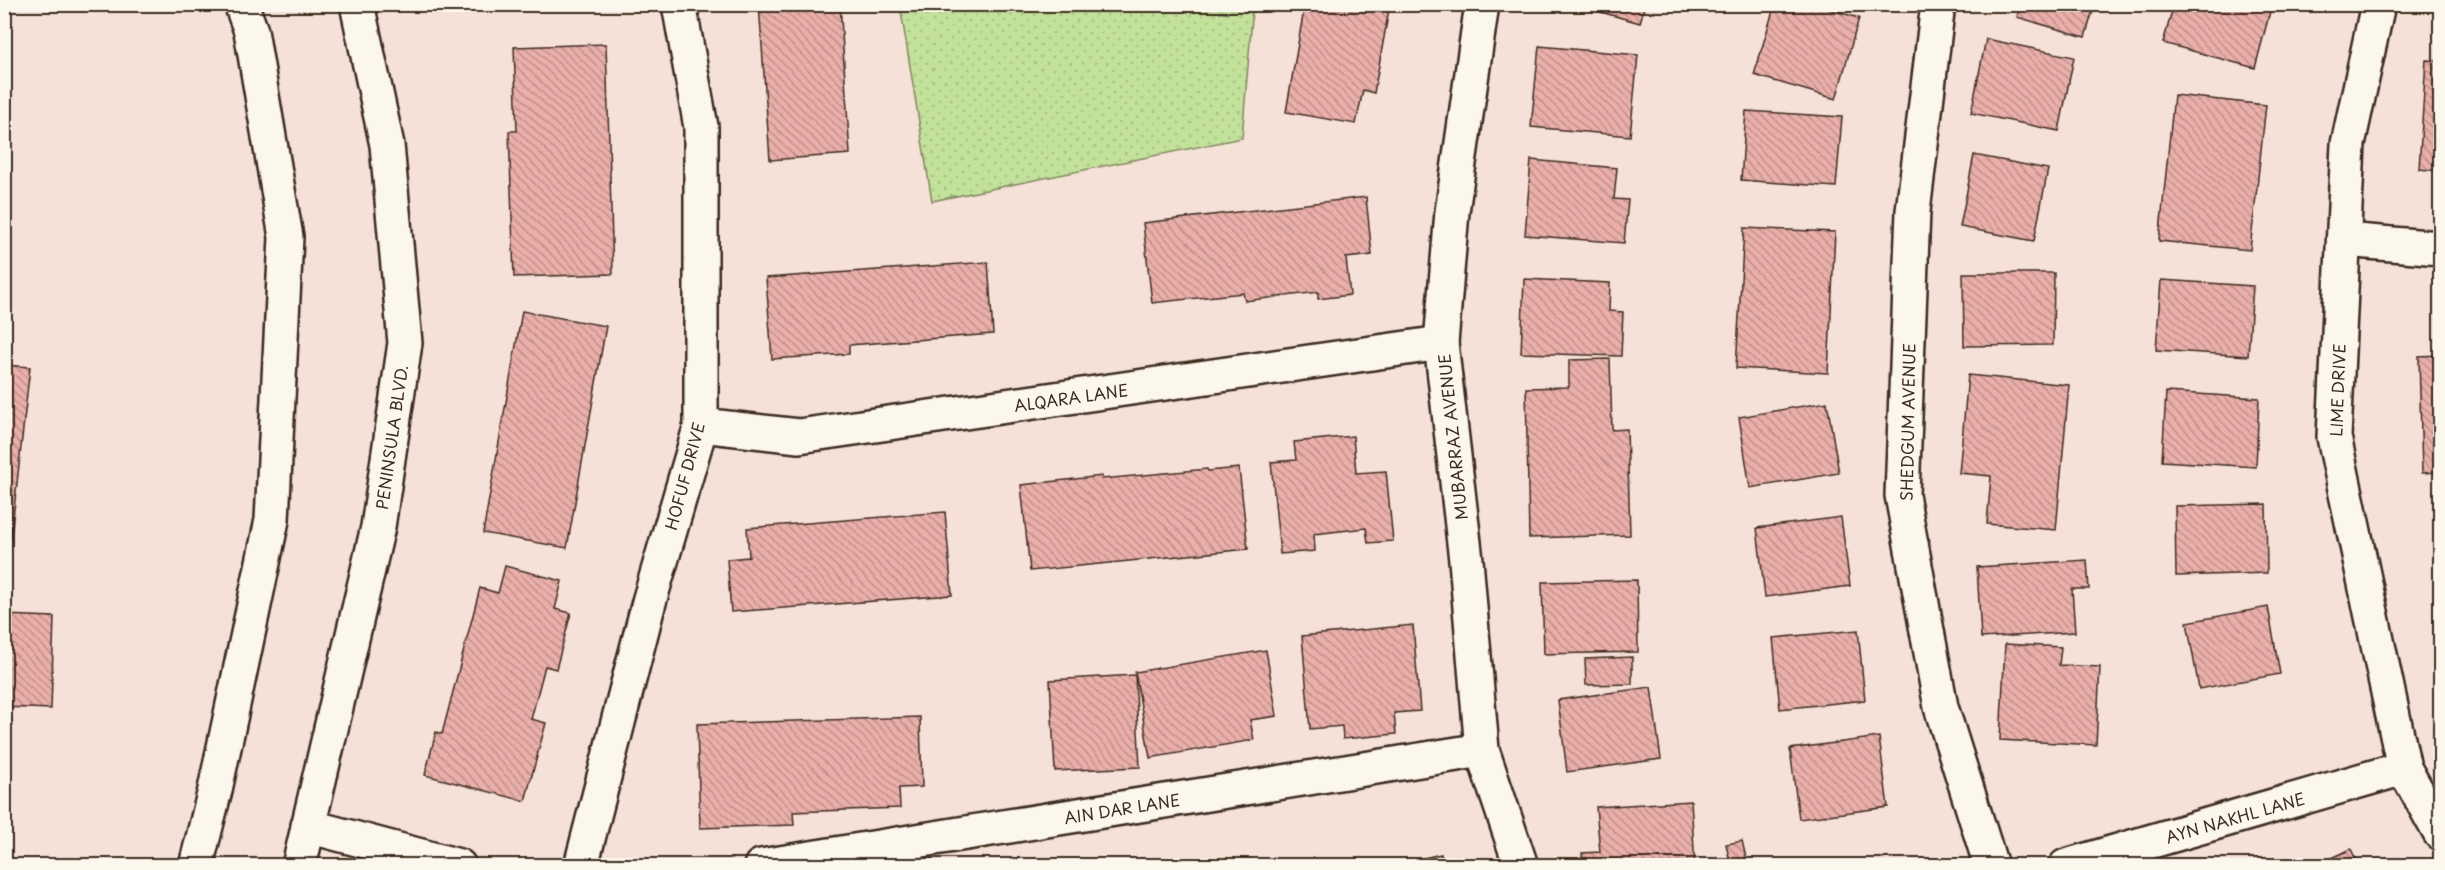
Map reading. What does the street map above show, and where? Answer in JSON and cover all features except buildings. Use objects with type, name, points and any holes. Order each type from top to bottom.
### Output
[{"type":"street","points":[[195,866],[215,790],[272,520],[286,237],[251,31],[241,4]]},
{"type":"street","name":"PENINSULA BLVD.","points":[[299,866],[378,527],[405,343],[387,145],[357,4]]},
{"type":"street","name":"HOFUF DRIVE","points":[[581,866],[649,603],[701,425],[701,127],[679,4]]},
{"type":"street","name":"MUBARRAZ AVENUE","points":[[1482,4],[1452,212],[1441,343],[1466,560],[1482,750],[1521,866]]},
{"type":"street","name":"SHEDGUM AVENUE","points":[[1938,4],[1913,211],[1902,495],[1941,707],[1991,866]]},
{"type":"street","name":"LIME DRIVE","points":[[2378,4],[2348,144],[2334,437],[2404,768],[2440,833]]},
{"type":"street","points":[[2344,240],[2440,248]]},
{"type":"street","name":"ALQARA LANE","points":[[701,425],[799,436],[1441,343]]},
{"type":"street","name":"AIN DAR LANE","points":[[761,866],[1482,750]]},
{"type":"street","name":"AYN NAKHL LANE","points":[[2066,866],[2404,768]]},
{"type":"street","points":[[308,826],[459,866]]},
{"type":"green space","points":[[900,5],[1253,5],[1242,138],[932,201]]}]
